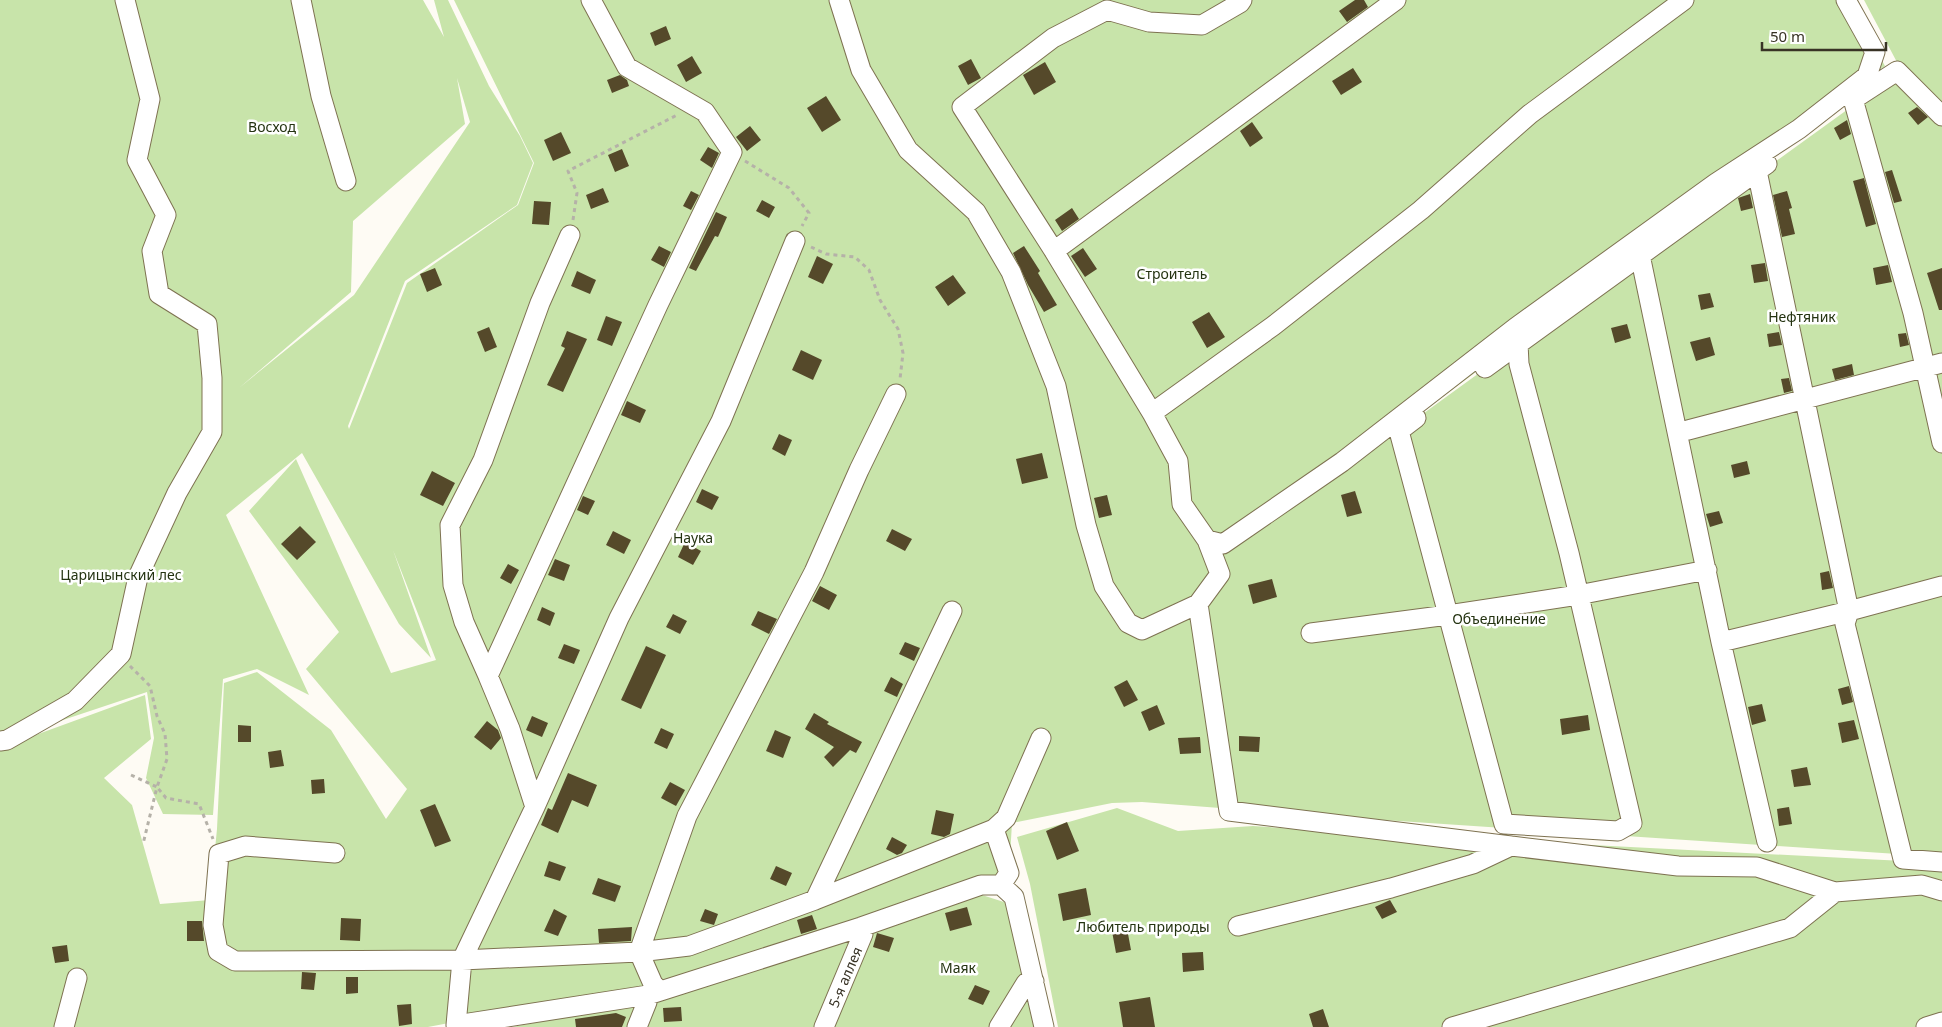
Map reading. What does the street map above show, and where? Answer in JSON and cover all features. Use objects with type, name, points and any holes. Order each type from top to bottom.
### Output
[{"type":"street","points":[[0,741],[7,740],[75,701],[121,654],[138,577],[177,493],[212,432],[212,378],[207,324],[159,294],[152,251],[166,215],[137,160],[150,99],[125,0]]},
{"type":"street","points":[[301,0],[321,96],[346,181]]},
{"type":"street","points":[[488,676],[658,305],[732,152],[705,112],[627,67],[591,0]]},
{"type":"street","points":[[839,0],[861,70],[908,150],[976,212],[1011,272],[1056,386],[1086,525],[1104,586],[1128,623],[1142,630],[1198,604],[1220,574],[1207,540],[1182,504],[1178,461],[1152,413],[1054,251],[962,107],[1053,38],[1107,10],[1149,22],[1202,25],[1242,0]]},
{"type":"street","points":[[1054,251],[1396,0]]},
{"type":"street","points":[[1152,413],[1273,326],[1421,210],[1530,114],[1684,0]]},
{"type":"street","points":[[1207,540],[1223,544],[1342,462],[1515,328],[1716,183],[1799,129],[1867,76],[1875,52],[1846,0]]},
{"type":"street","points":[[1858,0],[1897,71],[1942,116]]},
{"type":"street","points":[[1518,343],[1519,364],[1546,463],[1632,822],[1618,831],[1504,824],[1398,431],[1518,343],[1640,254],[1757,171],[1853,99],[1897,71]]},
{"type":"street","points":[[1853,99],[1913,313],[1933,366],[1942,443]]},
{"type":"street","points":[[1757,171],[1849,611],[1845,624],[1903,859],[1942,862]]},
{"type":"street","points":[[535,807],[510,729],[464,622],[453,585],[450,525],[483,460],[540,303],[570,235]]},
{"type":"street","points":[[795,241],[721,421],[619,618],[535,807],[462,960],[457,1026],[653,992],[861,927],[981,885],[1001,885],[1014,897],[1044,1027]]},
{"type":"street","points":[[1640,254],[1722,642],[1767,842]]},
{"type":"street","points":[[1688,430],[1933,366]]},
{"type":"street","points":[[637,1027],[653,992],[653,984],[639,952],[687,816],[814,572],[858,470],[896,394]]},
{"type":"street","points":[[1311,633],[1578,595],[1707,570]]},
{"type":"street","points":[[1722,642],[1942,586]]},
{"type":"street","points":[[1198,604],[1229,811],[1678,866],[1756,867],[1835,892],[1922,885],[1942,891]]},
{"type":"street","points":[[815,900],[952,611]]},
{"type":"street","points":[[335,853],[245,846],[219,854],[214,925],[218,951],[235,961],[462,960],[639,952],[689,946],[815,900],[994,829],[1006,818],[1041,738]]},
{"type":"street","points":[[994,829],[1009,873],[1001,885]]},
{"type":"street","points":[[1238,926],[1391,888],[1473,864],[1511,846]]},
{"type":"street","points":[[1452,1027],[1790,928],[1835,892]]},
{"type":"street","name":"5-я аллея","points":[[824,1027],[863,934],[861,927]]},
{"type":"street","points":[[64,1027],[77,978]]},
{"type":"street","points":[[999,1027],[1026,983],[1034,981]]},
{"type":"street","points":[[1926,1027],[1942,1022]]},
{"type":"path","points":[[570,235],[576,193],[568,171],[695,106]]},
{"type":"path","points":[[732,152],[789,188],[809,213],[795,241],[826,254],[855,257],[869,270],[880,300],[898,329],[903,353],[901,377],[896,394]]},
{"type":"path","points":[[121,654],[133,671],[150,686],[157,716],[166,734],[167,759],[157,788],[143,844]]},
{"type":"path","points":[[131,775],[157,788],[166,798],[199,804],[219,854]]},
{"type":"green space","points":[[0,0],[423,0],[444,37],[434,0],[448,0],[489,86],[520,136],[533,163],[517,205],[405,281],[348,426],[349,429],[407,283],[518,205],[534,163],[454,0],[1849,0],[1885,66],[1318,490],[1635,260],[1713,645],[1942,589],[1942,857],[1142,802],[1112,803],[1012,823],[1009,873],[680,978],[662,979],[653,984],[428,1027],[0,1027],[0,748],[145,695],[151,739],[104,778],[132,805],[160,904],[210,900],[217,829],[224,683],[257,672],[331,730],[386,819],[407,789],[306,669],[339,632],[249,511],[296,459],[391,673],[436,660],[393,550],[431,658],[399,624],[302,453],[226,515],[309,695],[257,669],[223,679],[213,815],[163,814],[146,778],[154,738],[147,692],[0,741]],"holes":[[[457,78],[470,122],[354,295],[239,388],[351,292],[353,221],[465,124]]]},
{"type":"green space","points":[[1864,0],[1942,0],[1942,110],[1899,66]]},
{"type":"green space","name":"Нефтяник","points":[[1893,79],[1942,120],[1942,580],[1725,638],[1646,255],[1851,107]]},
{"type":"green space","name":"Любитель природы","points":[[1117,808],[1178,831],[1253,826],[1942,863],[1942,1027],[1058,1027],[1030,884],[1017,837]]},
{"type":"green space","name":"Маяк","points":[[982,895],[1007,903],[1035,1027],[512,1027],[647,1002]]},
{"type":"building","points":[[1355,0],[1364,0],[1368,7],[1347,22],[1339,11]]},
{"type":"building","points":[[666,26],[671,39],[655,46],[650,33]]},
{"type":"building","points":[[692,56],[702,73],[686,82],[677,65]]},
{"type":"building","points":[[971,59],[981,78],[968,85],[958,66]]},
{"type":"building","points":[[1045,62],[1056,82],[1034,95],[1023,75]]},
{"type":"building","points":[[1353,68],[1362,82],[1341,95],[1332,81]]},
{"type":"building","points":[[620,75],[627,80],[629,86],[612,93],[607,80]]},
{"type":"building","points":[[826,96],[841,120],[822,132],[807,108]]},
{"type":"building","points":[[1917,107],[1928,117],[1918,125],[1908,113]]},
{"type":"building","points":[[1847,120],[1851,134],[1840,140],[1834,128]]},
{"type":"building","points":[[1252,122],[1263,138],[1250,147],[1240,131]]},
{"type":"building","points":[[750,126],[761,140],[747,151],[736,137]]},
{"type":"building","points":[[561,132],[571,153],[553,161],[544,140]]},
{"type":"building","points":[[708,147],[719,153],[712,168],[700,160]]},
{"type":"building","points":[[622,149],[629,166],[615,172],[608,155]]},
{"type":"building","points":[[1892,170],[1902,201],[1894,203],[1885,172]]},
{"type":"building","points":[[1864,178],[1876,224],[1866,227],[1853,181]]},
{"type":"building","points":[[603,188],[609,202],[591,209],[586,195]]},
{"type":"building","points":[[691,191],[699,195],[691,210],[683,206]]},
{"type":"building","points":[[1787,191],[1792,208],[1789,209],[1795,234],[1782,237],[1773,195]]},
{"type":"building","points":[[1750,194],[1753,208],[1741,211],[1738,198]]},
{"type":"building","points":[[762,200],[775,207],[769,218],[756,211]]},
{"type":"building","points":[[534,201],[551,202],[549,225],[532,224]]},
{"type":"building","points":[[1072,208],[1079,219],[1062,231],[1055,220]]},
{"type":"building","points":[[716,212],[727,217],[718,237],[715,236],[696,271],[689,268]]},
{"type":"building","points":[[659,246],[671,252],[664,267],[651,260]]},
{"type":"building","points":[[1024,246],[1040,271],[1038,273],[1057,305],[1044,312],[1028,285],[1013,253]]},
{"type":"building","points":[[1083,248],[1097,269],[1085,277],[1071,256]]},
{"type":"building","points":[[817,256],[833,264],[823,284],[808,277]]},
{"type":"building","points":[[1765,263],[1768,281],[1754,283],[1751,265]]},
{"type":"building","points":[[1888,265],[1892,282],[1876,285],[1873,268]]},
{"type":"building","points":[[435,268],[442,285],[427,292],[420,274]]},
{"type":"building","points":[[1942,268],[1942,310],[1939,310],[1927,273]]},
{"type":"building","points":[[577,271],[596,280],[590,294],[571,286]]},
{"type":"building","points":[[953,275],[966,293],[948,306],[935,287]]},
{"type":"building","points":[[1710,293],[1714,307],[1701,310],[1698,295]]},
{"type":"building","points":[[1209,312],[1225,337],[1207,348],[1192,322]]},
{"type":"building","points":[[606,316],[622,322],[612,346],[597,340]]},
{"type":"building","points":[[1627,324],[1631,338],[1615,343],[1611,328]]},
{"type":"building","points":[[489,327],[497,347],[485,352],[477,332]]},
{"type":"building","points":[[567,331],[587,339],[563,392],[547,385],[565,348],[561,346]]},
{"type":"building","points":[[1779,332],[1782,345],[1769,347],[1767,334]]},
{"type":"building","points":[[1906,333],[1909,345],[1900,347],[1898,334]]},
{"type":"building","points":[[1710,337],[1715,355],[1696,361],[1690,342]]},
{"type":"building","points":[[801,350],[822,360],[813,380],[792,370]]},
{"type":"building","points":[[1852,364],[1854,375],[1835,380],[1832,369]]},
{"type":"building","points":[[1789,378],[1792,391],[1784,393],[1781,379]]},
{"type":"building","points":[[627,401],[646,410],[640,423],[621,415]]},
{"type":"building","points":[[779,434],[792,440],[785,456],[772,449]]},
{"type":"building","points":[[1042,453],[1048,478],[1022,484],[1016,459]]},
{"type":"building","points":[[1747,461],[1750,474],[1734,478],[1731,465]]},
{"type":"building","points":[[432,471],[455,483],[443,506],[420,495]]},
{"type":"building","points":[[702,489],[719,497],[712,510],[696,502]]},
{"type":"building","points":[[1355,491],[1362,513],[1347,517],[1341,495]]},
{"type":"building","points":[[1107,495],[1112,515],[1099,518],[1094,498]]},
{"type":"building","points":[[583,496],[595,501],[588,515],[577,510]]},
{"type":"building","points":[[1719,511],[1723,523],[1710,527],[1706,514]]},
{"type":"building","points":[[300,526],[316,542],[297,560],[281,544]]},
{"type":"building","points":[[892,529],[912,539],[905,551],[886,541]]},
{"type":"building","points":[[613,531],[631,540],[624,554],[606,545]]},
{"type":"building","points":[[685,542],[701,551],[693,565],[678,557]]},
{"type":"building","points":[[555,559],[570,565],[564,581],[548,575]]},
{"type":"building","points":[[508,564],[519,570],[511,584],[500,578]]},
{"type":"building","points":[[1829,571],[1833,588],[1822,590],[1820,573]]},
{"type":"building","points":[[1272,579],[1277,597],[1253,604],[1248,585]]},
{"type":"building","points":[[820,586],[837,595],[829,610],[812,601]]},
{"type":"building","points":[[542,607],[555,613],[550,626],[537,620]]},
{"type":"building","points":[[758,611],[777,619],[769,634],[751,625]]},
{"type":"building","points":[[673,614],[687,621],[680,634],[666,627]]},
{"type":"building","points":[[905,642],[920,648],[914,661],[899,654]]},
{"type":"building","points":[[564,644],[580,650],[574,664],[558,658]]},
{"type":"building","points":[[646,646],[666,655],[641,709],[621,700]]},
{"type":"building","points":[[891,677],[903,684],[897,697],[884,691]]},
{"type":"building","points":[[1127,680],[1138,700],[1124,707],[1114,687]]},
{"type":"building","points":[[1849,686],[1853,702],[1842,705],[1838,689]]},
{"type":"building","points":[[1762,704],[1766,721],[1752,725],[1748,707]]},
{"type":"building","points":[[1157,705],[1165,724],[1149,731],[1141,712]]},
{"type":"building","points":[[814,713],[829,722],[827,724],[862,742],[856,753],[850,750],[833,767],[824,757],[834,747],[805,729]]},
{"type":"building","points":[[1588,715],[1590,730],[1562,735],[1560,719]]},
{"type":"building","points":[[532,716],[548,723],[542,737],[526,730]]},
{"type":"building","points":[[1854,720],[1859,739],[1842,743],[1838,723]]},
{"type":"building","points":[[487,721],[498,730],[501,738],[491,750],[474,737]]},
{"type":"building","points":[[238,725],[251,726],[251,742],[238,742]]},
{"type":"building","points":[[661,728],[674,734],[667,749],[654,743]]},
{"type":"building","points":[[775,730],[791,737],[783,758],[766,751]]},
{"type":"building","points":[[1239,736],[1260,737],[1259,752],[1239,751]]},
{"type":"building","points":[[1200,737],[1201,753],[1180,754],[1178,738]]},
{"type":"building","points":[[281,750],[284,766],[270,768],[268,752]]},
{"type":"building","points":[[1807,767],[1811,785],[1794,787],[1791,770]]},
{"type":"building","points":[[568,773],[597,785],[588,807],[572,800],[558,833],[541,825],[548,808],[552,810]]},
{"type":"building","points":[[324,779],[325,793],[312,794],[311,780]]},
{"type":"building","points":[[670,782],[685,790],[676,806],[661,798]]},
{"type":"building","points":[[435,804],[451,841],[435,847],[420,810]]},
{"type":"building","points":[[1789,807],[1792,824],[1779,826],[1777,809]]},
{"type":"building","points":[[936,810],[954,814],[950,834],[944,837],[931,834]]},
{"type":"building","points":[[1067,822],[1079,851],[1057,860],[1046,831]]},
{"type":"building","points":[[892,837],[907,845],[902,853],[897,855],[886,849]]},
{"type":"building","points":[[549,861],[566,867],[560,881],[544,876]]},
{"type":"building","points":[[776,866],[792,873],[786,886],[770,879]]},
{"type":"building","points":[[598,878],[621,886],[615,902],[592,894]]},
{"type":"building","points":[[1086,888],[1091,915],[1063,921],[1058,894]]},
{"type":"building","points":[[1390,900],[1397,912],[1382,919],[1375,907]]},
{"type":"building","points":[[967,907],[972,925],[950,931],[945,913]]},
{"type":"building","points":[[554,909],[567,916],[558,936],[544,931]]},
{"type":"building","points":[[705,909],[718,914],[714,925],[700,921]]},
{"type":"building","points":[[812,915],[817,929],[801,934],[797,920]]},
{"type":"building","points":[[341,918],[361,919],[360,941],[340,940]]},
{"type":"building","points":[[187,921],[202,921],[204,941],[187,941]]},
{"type":"building","points":[[1126,923],[1131,950],[1116,953],[1111,926]]},
{"type":"building","points":[[632,927],[631,941],[599,943],[598,929]]},
{"type":"building","points":[[877,933],[894,938],[889,952],[873,947]]},
{"type":"building","points":[[67,945],[69,961],[55,963],[52,947]]},
{"type":"building","points":[[1203,952],[1204,970],[1183,972],[1182,953]]},
{"type":"building","points":[[302,972],[316,973],[314,990],[301,989]]},
{"type":"building","points":[[346,977],[358,977],[358,993],[346,994]]},
{"type":"building","points":[[975,985],[990,991],[983,1005],[968,999]]},
{"type":"building","points":[[1150,997],[1155,1027],[1123,1027],[1119,1002]]},
{"type":"building","points":[[411,1004],[412,1024],[399,1026],[397,1005]]},
{"type":"building","points":[[681,1007],[682,1021],[664,1022],[663,1008]]},
{"type":"building","points":[[1323,1009],[1329,1027],[1313,1027],[1309,1014]]},
{"type":"building","points":[[616,1013],[626,1017],[622,1027],[576,1027],[575,1019]]},
{"type":"park label","name":"Восход","points":[[272,126]]},
{"type":"park label","name":"Строитель","points":[[1172,273]]},
{"type":"park label","name":"Наука","points":[[693,537]]},
{"type":"park label","name":"Царицынский лес","points":[[121,574]]},
{"type":"park label","name":"Объединение","points":[[1499,618]]}]
